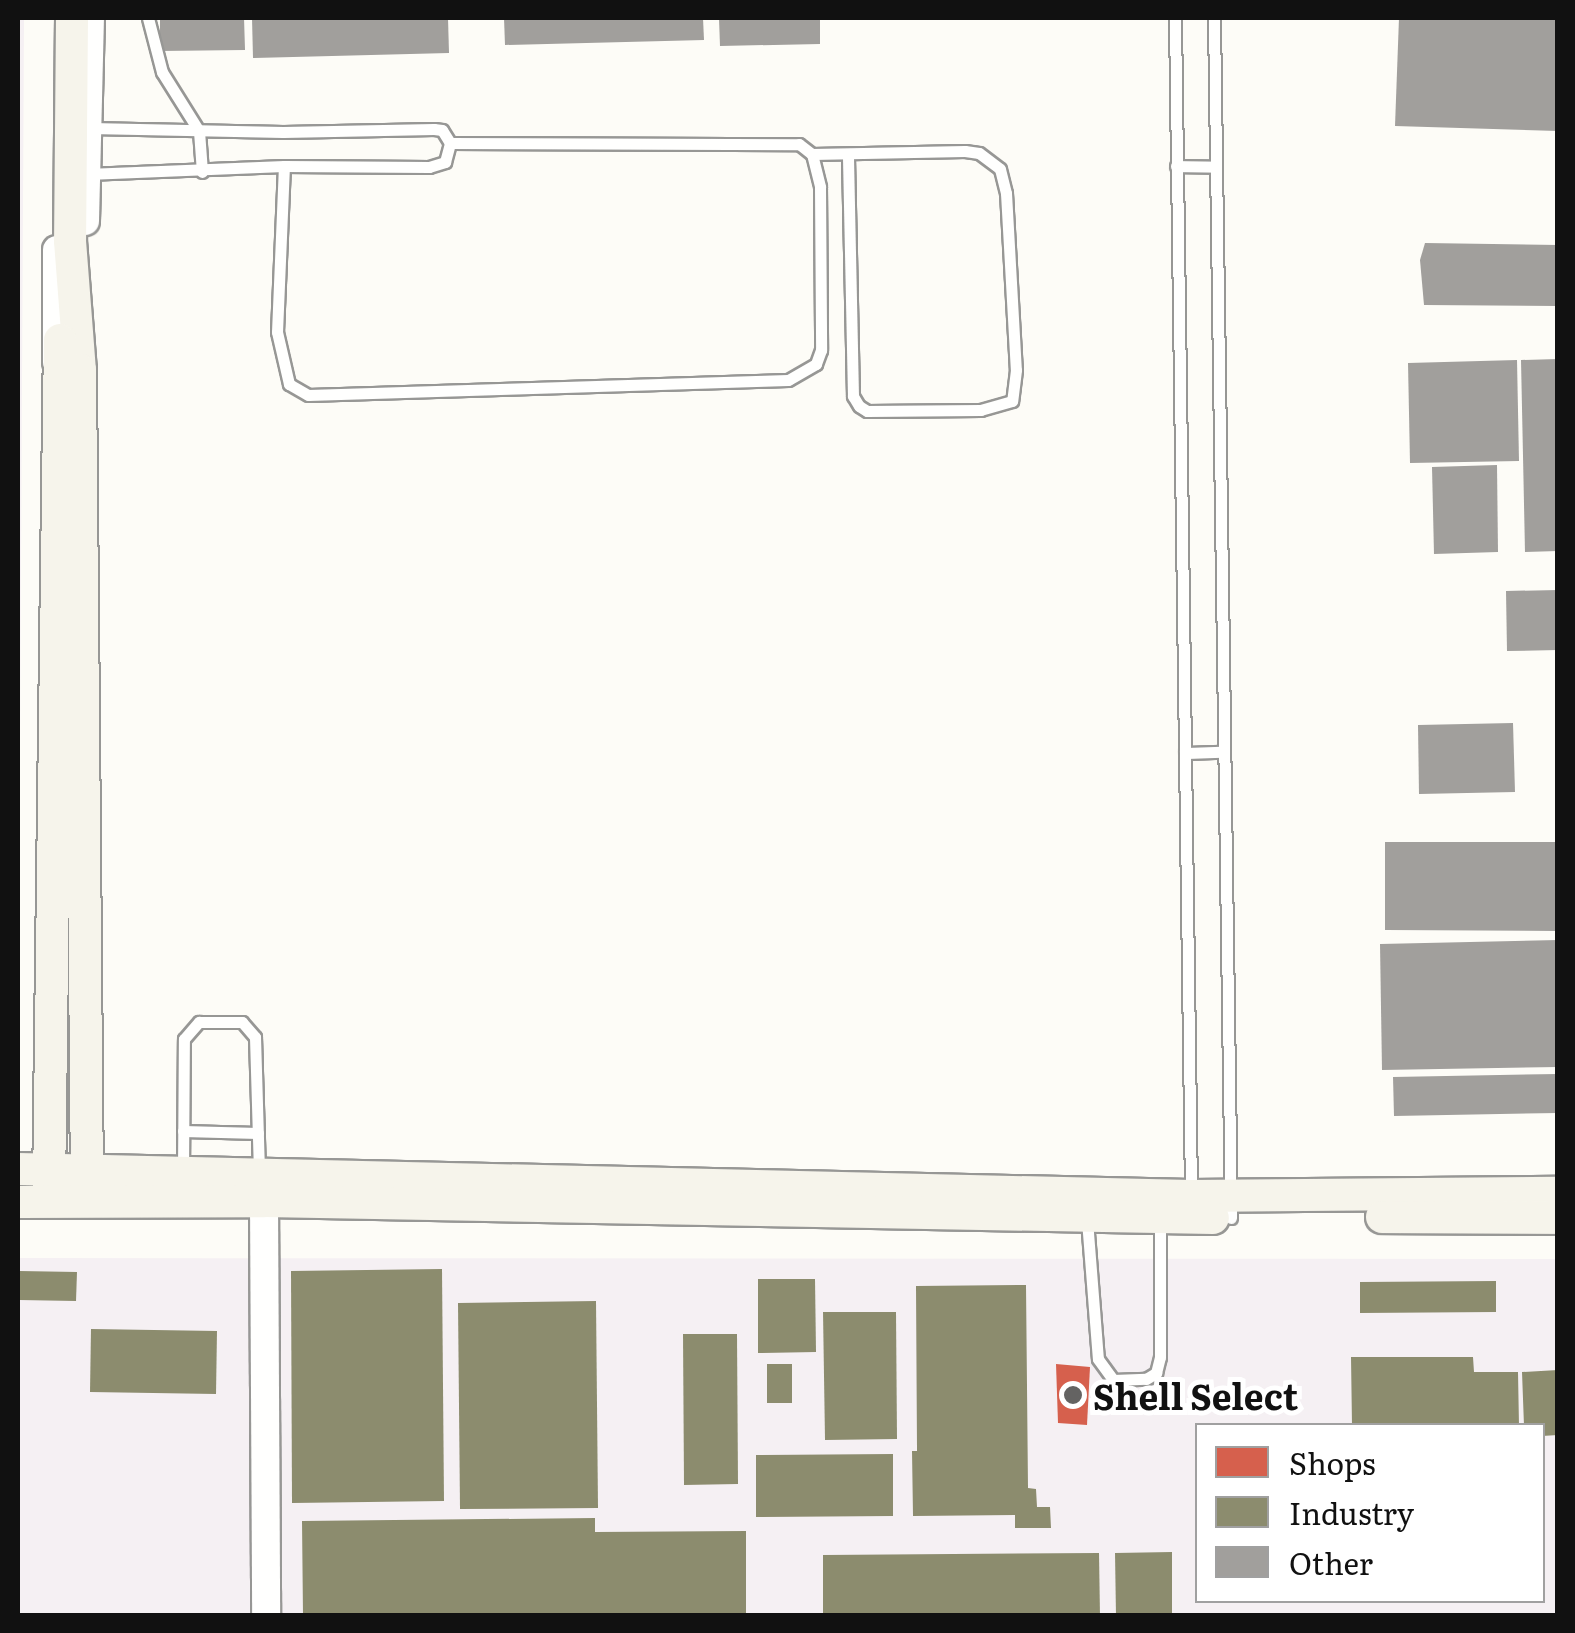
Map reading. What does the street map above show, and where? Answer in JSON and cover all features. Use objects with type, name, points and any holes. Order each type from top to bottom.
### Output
[{"type":"main road","points":[[72,18],[69,369],[86,1184]]},
{"type":"main road","points":[[69,369],[33,1185],[261,1187],[1181,1211]]},
{"type":"main road","points":[[86,1184],[183,1171],[261,1187],[1086,1217],[1558,1193]]},
{"type":"main road","points":[[1230,1207],[1558,1218]]},
{"type":"street","points":[[56,18],[69,369]]},
{"type":"street","points":[[69,369],[87,174],[90,18]]},
{"type":"street","points":[[261,1187],[266,1616]]},
{"type":"lane","points":[[148,18],[162,72],[199,131],[202,172]]},
{"type":"lane","points":[[1086,1217],[1098,1358],[1113,1380],[1146,1379],[1156,1373],[1160,1357],[1181,1211],[1185,753],[1175,18]]},
{"type":"lane","points":[[1214,18],[1230,1207]]},
{"type":"lane","points":[[87,174],[284,166],[438,166],[451,153],[450,142],[442,130],[434,129],[88,128]]},
{"type":"lane","points":[[450,142],[782,142],[798,144],[812,154],[966,150],[979,153],[1000,168],[1006,193],[1016,390],[1012,401],[981,410],[867,411],[859,406],[853,396],[848,154]]},
{"type":"lane","points":[[284,166],[277,332],[289,384],[308,396],[748,382],[803,375],[816,364],[823,340],[820,188],[812,154]]},
{"type":"lane","points":[[1176,166],[1214,166]]},
{"type":"lane","points":[[1185,753],[1222,752]]},
{"type":"lane","points":[[183,1171],[184,1039],[199,1022],[242,1022],[255,1037],[261,1187]]},
{"type":"lane","points":[[184,1131],[258,1134]]},
{"type":"shaded area","points":[[18,18],[24,18],[18,1103]]},
{"type":"shaded area","points":[[18,1258],[1557,1259],[1557,1615],[18,1616]]},
{"type":"building: Shops","name":"Shell Select","points":[[1056,1364],[1090,1367],[1087,1425],[1058,1423]]},
{"type":"building: Industry","points":[[442,1269],[444,1501],[292,1503],[291,1271]]},
{"type":"building: Industry","points":[[19,1271],[77,1272],[76,1301],[19,1300]]},
{"type":"building: Industry","points":[[758,1279],[815,1279],[816,1352],[758,1353]]},
{"type":"building: Industry","points":[[1496,1281],[1496,1312],[1360,1313],[1360,1282]]},
{"type":"building: Industry","points":[[1026,1285],[1028,1488],[1036,1489],[1037,1507],[1050,1507],[1051,1528],[1015,1528],[1015,1515],[913,1516],[912,1451],[917,1451],[916,1286]]},
{"type":"building: Industry","points":[[596,1301],[598,1508],[460,1509],[458,1303]]},
{"type":"building: Industry","points":[[823,1312],[896,1312],[897,1439],[825,1440]]},
{"type":"building: Industry","points":[[91,1329],[217,1331],[216,1394],[90,1392]]},
{"type":"building: Industry","points":[[683,1334],[737,1334],[738,1484],[684,1485]]},
{"type":"building: Industry","points":[[1351,1357],[1473,1357],[1474,1372],[1518,1372],[1519,1423],[1352,1423]]},
{"type":"building: Industry","points":[[767,1364],[792,1364],[792,1403],[767,1403]]},
{"type":"building: Industry","points":[[1558,1370],[1558,1435],[1545,1436],[1545,1423],[1524,1423],[1522,1372]]},
{"type":"building: Industry","points":[[893,1454],[893,1516],[756,1517],[756,1455]]},
{"type":"building: Industry","points":[[595,1518],[595,1532],[746,1531],[746,1616],[303,1616],[302,1521]]},
{"type":"building: Industry","points":[[1172,1552],[1172,1616],[1116,1616],[1115,1553]]},
{"type":"building: Industry","points":[[1099,1553],[1100,1616],[823,1616],[823,1555]]},
{"type":"building: Other","points":[[160,18],[244,18],[245,50],[160,51]]},
{"type":"building: Other","points":[[252,18],[448,18],[449,53],[253,58]]},
{"type":"building: Other","points":[[504,18],[703,18],[704,40],[505,45]]},
{"type":"building: Other","points":[[719,18],[820,18],[820,44],[720,46]]},
{"type":"building: Other","points":[[1399,18],[1558,18],[1558,131],[1395,126]]},
{"type":"building: Other","points":[[1425,243],[1558,245],[1558,306],[1424,305],[1420,260]]},
{"type":"building: Other","points":[[1558,359],[1558,551],[1525,552],[1521,360]]},
{"type":"building: Other","points":[[1517,360],[1519,461],[1410,463],[1408,363]]},
{"type":"building: Other","points":[[1497,465],[1498,552],[1434,554],[1432,467]]},
{"type":"building: Other","points":[[1558,590],[1558,650],[1507,651],[1506,591]]},
{"type":"building: Other","points":[[1513,723],[1515,792],[1419,794],[1418,725]]},
{"type":"building: Other","points":[[1385,842],[1558,842],[1558,931],[1385,930]]},
{"type":"building: Other","points":[[1558,940],[1558,1067],[1382,1070],[1380,944]]},
{"type":"building: Other","points":[[1558,1074],[1558,1113],[1394,1116],[1393,1077]]},
{"type":"place","name":"Shell Select","points":[[1073,1395]]}]
